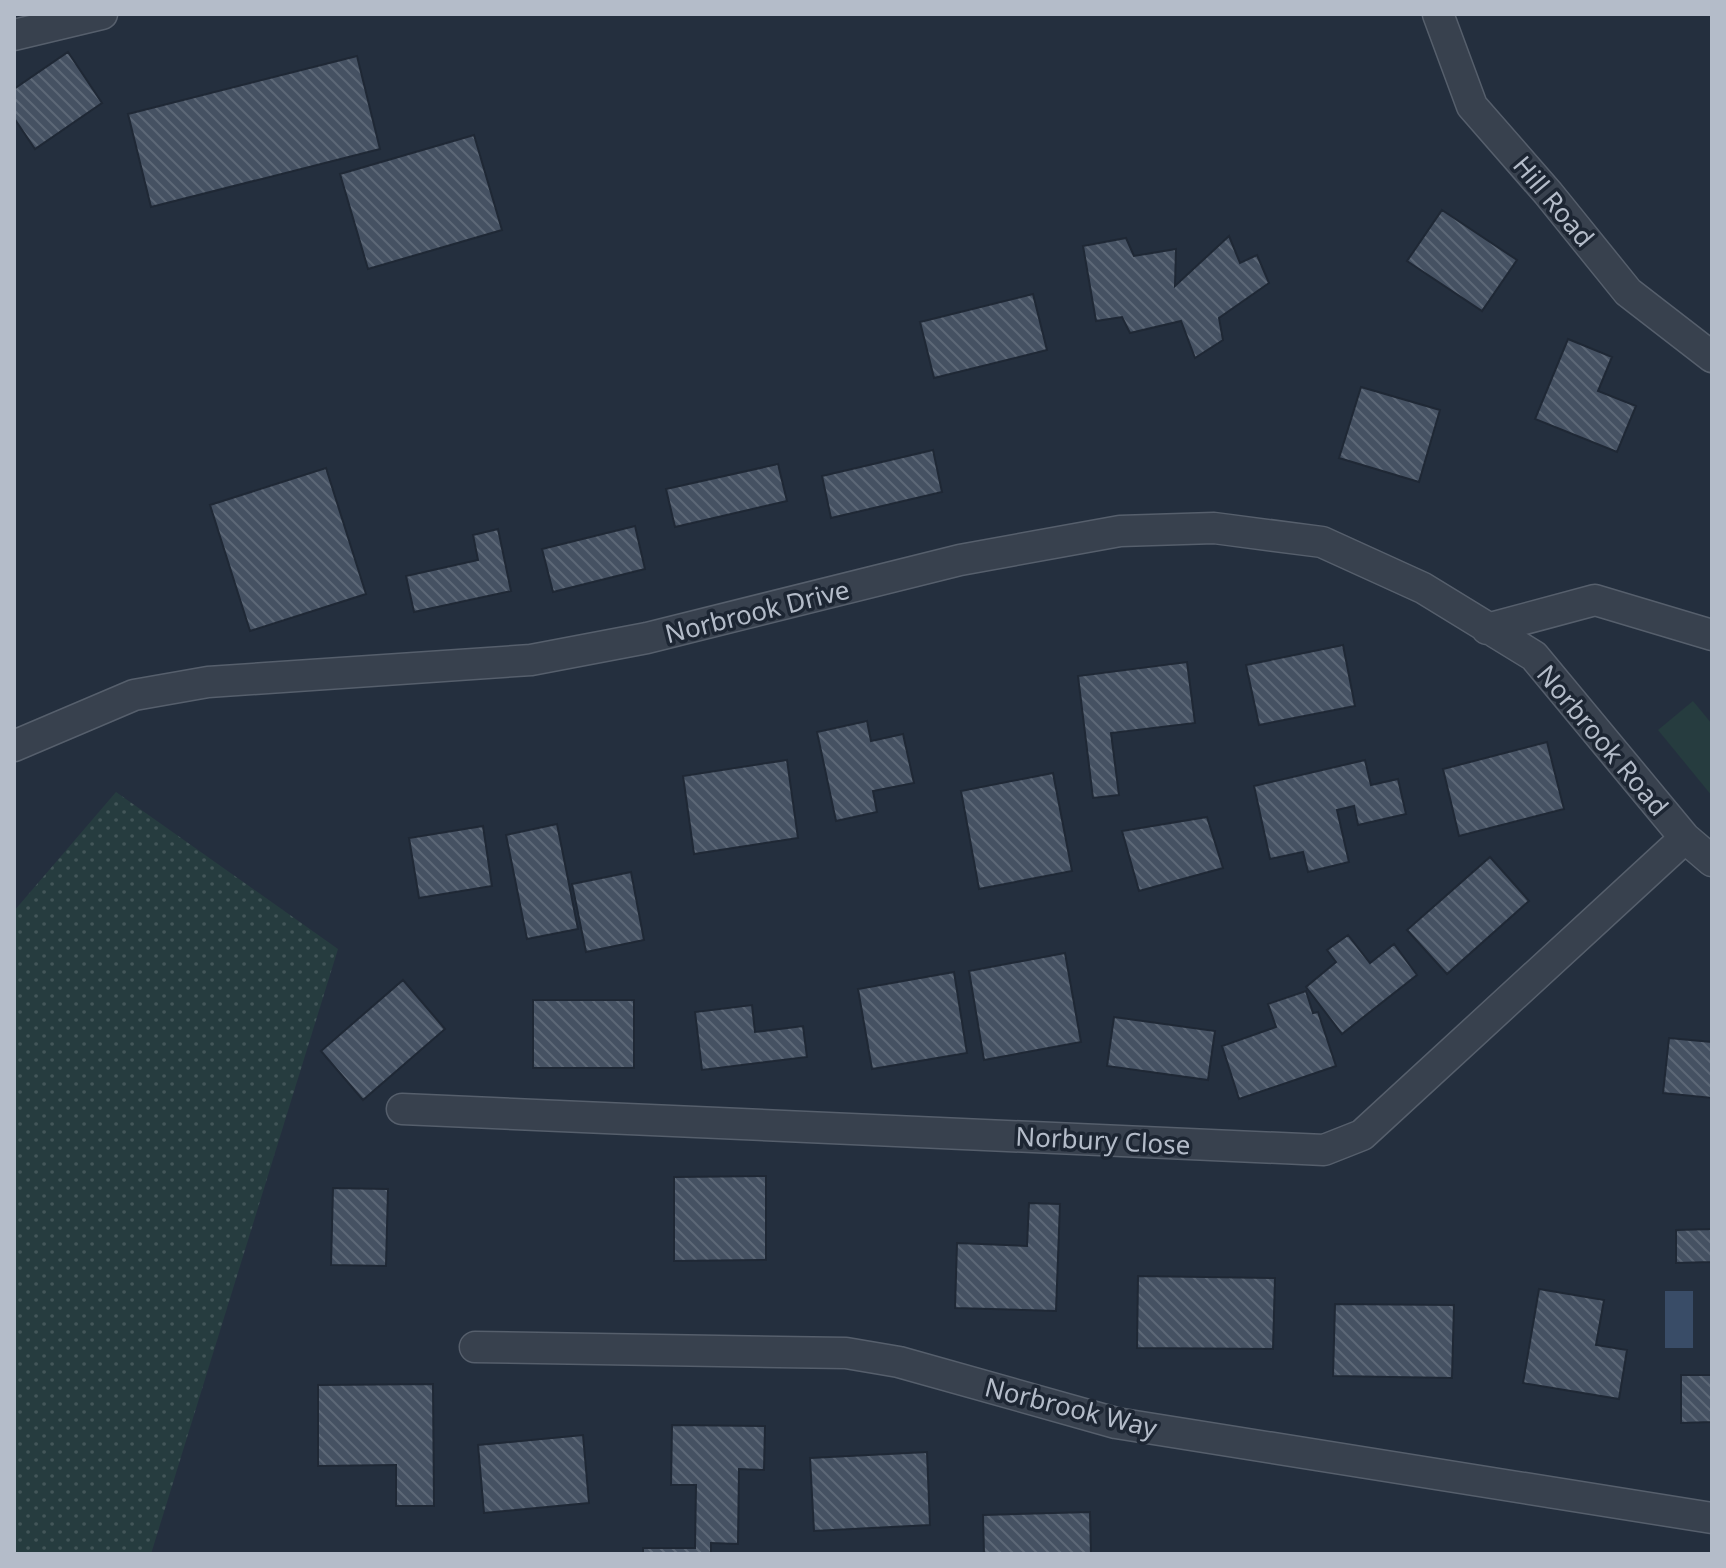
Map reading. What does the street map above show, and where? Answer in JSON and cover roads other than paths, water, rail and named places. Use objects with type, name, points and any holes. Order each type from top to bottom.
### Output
[{"type":"street","points":[[14,35],[102,14]]},
{"type":"street","name":"Hill Road","points":[[1438,14],[1472,106],[1628,292],[1712,357]]},
{"type":"street","name":"Norbrook Drive","points":[[14,746],[134,695],[208,682],[531,660],[647,638],[960,560],[1120,531],[1214,528],[1322,542],[1423,588],[1487,629]]},
{"type":"street","points":[[1487,629],[1595,600],[1712,635]]},
{"type":"street","name":"Norbrook Road","points":[[1487,629],[1534,656],[1685,838],[1712,861]]},
{"type":"street","name":"Norbury Close","points":[[402,1109],[1324,1150],[1362,1135],[1685,838]]},
{"type":"street","name":"Norbrook Way","points":[[475,1347],[846,1353],[899,1362],[1116,1423],[1712,1518]]},
{"type":"water","points":[[1665,1291],[1693,1291],[1693,1348],[1665,1348]]}]
